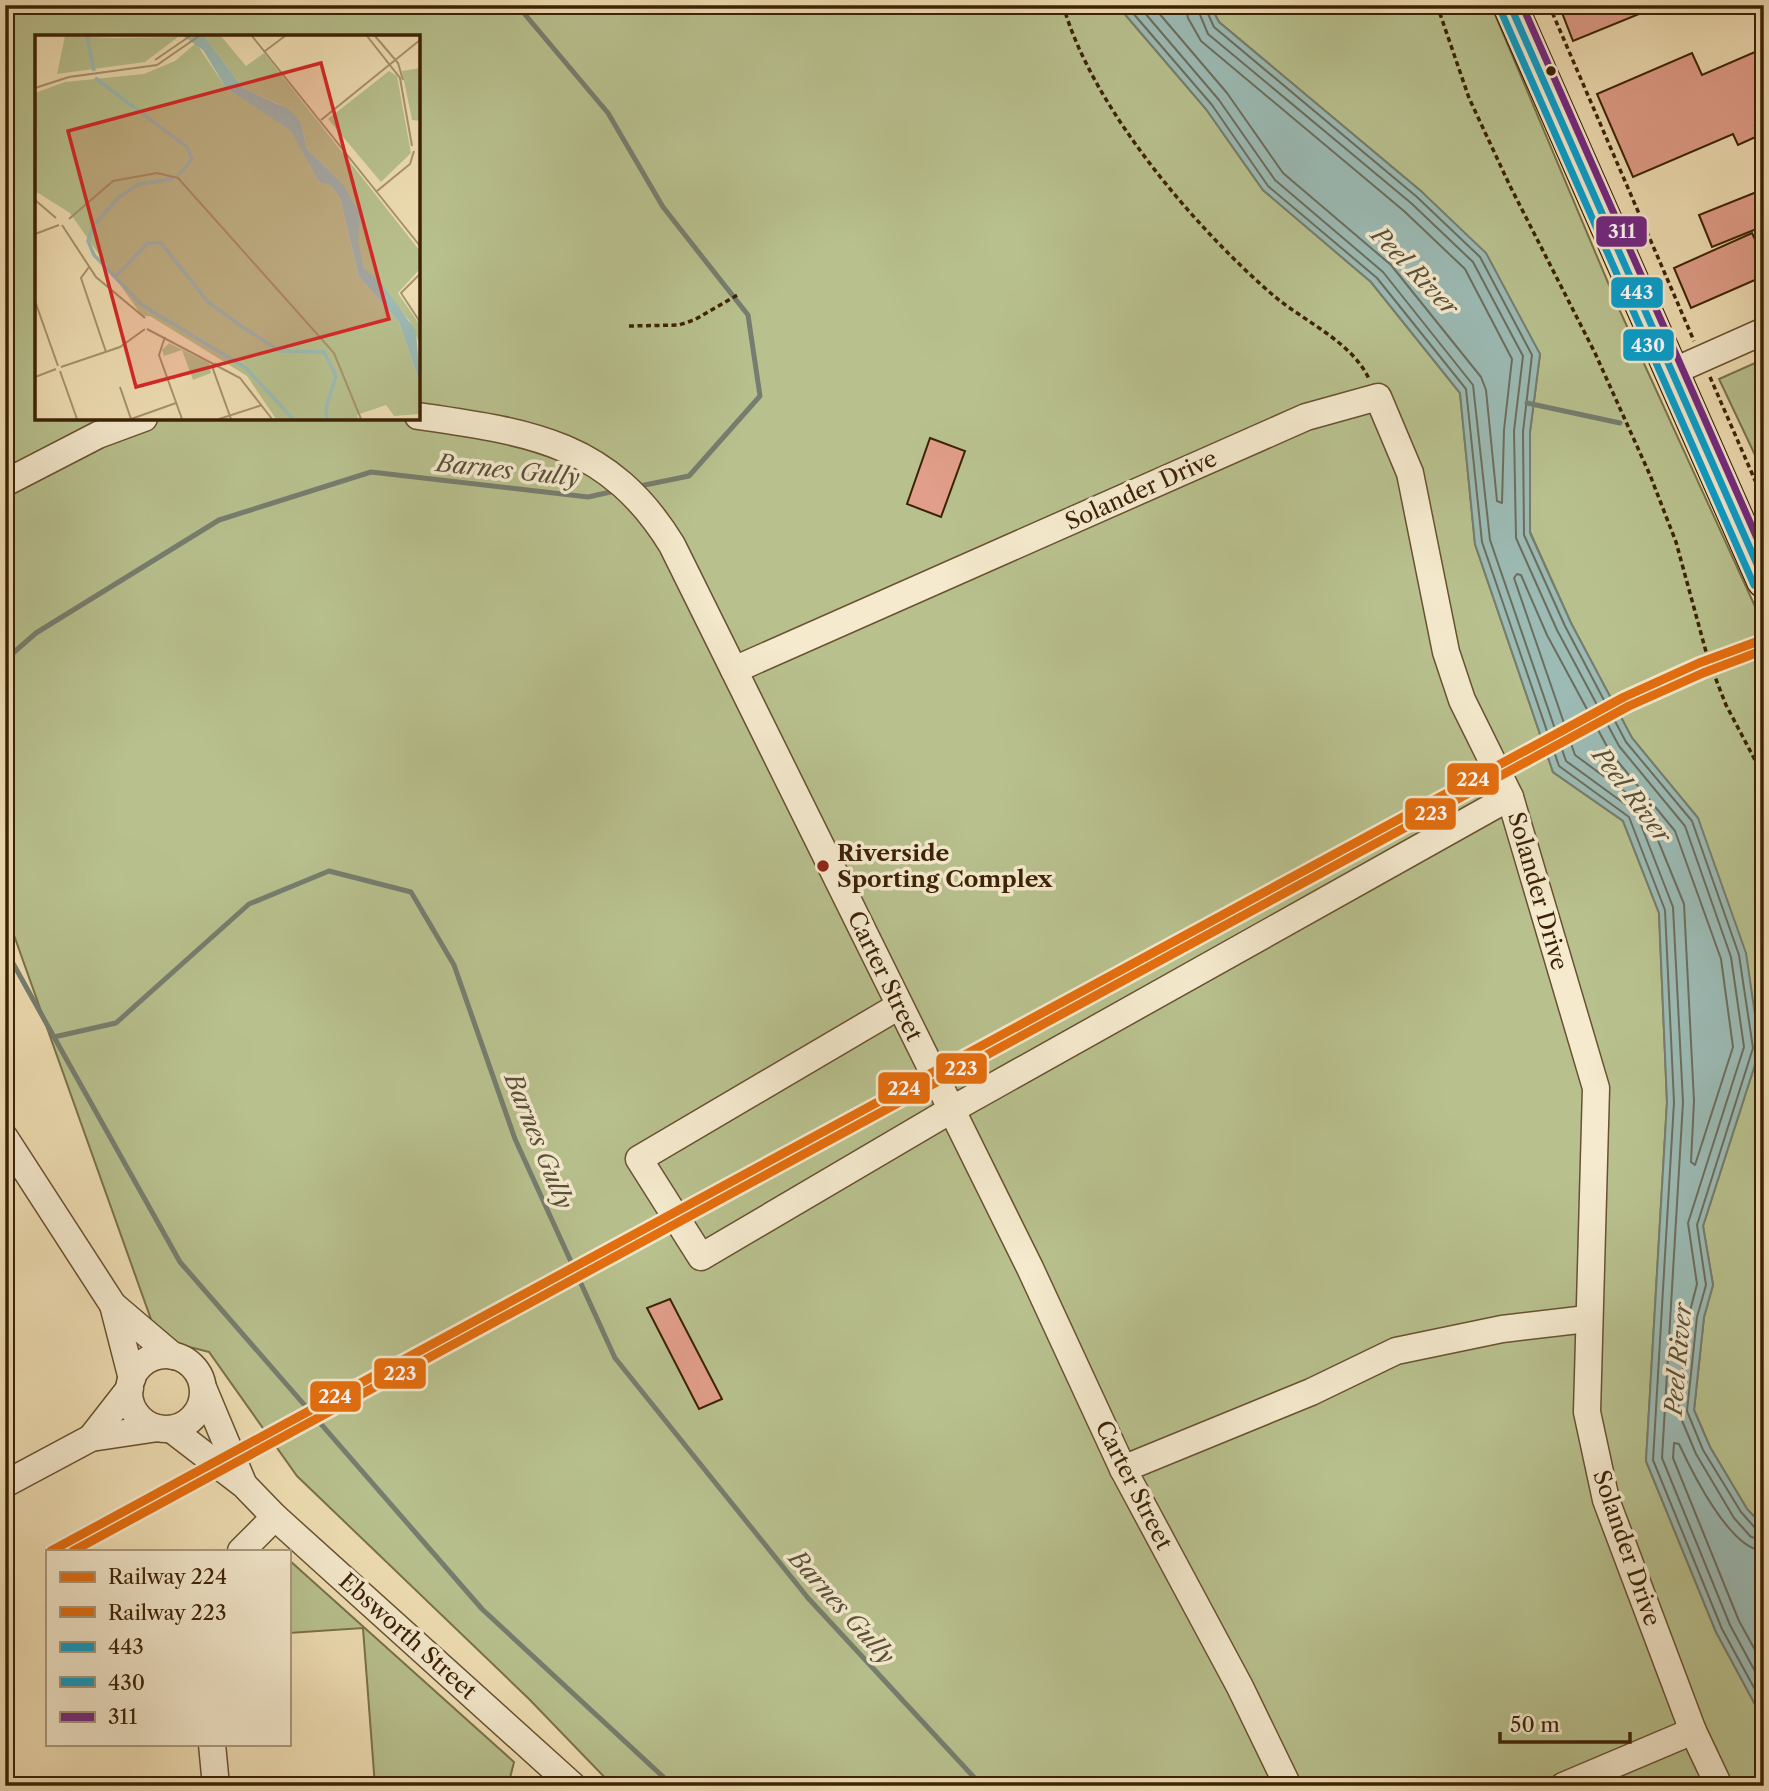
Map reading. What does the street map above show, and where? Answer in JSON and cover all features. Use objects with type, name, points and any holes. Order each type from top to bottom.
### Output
[{"type":"main road","points":[[1510,5],[1687,365],[1764,581]]},
{"type":"street","points":[[1687,365],[1764,331]]},
{"type":"street","name":"Solander Drive","points":[[734,670],[1306,417],[1378,397],[1410,473],[1446,652],[1462,700],[1510,797],[1596,1088],[1587,1319],[1587,1412],[1606,1500],[1693,1731],[1720,1786]]},
{"type":"street","name":"Carter Street","points":[[420,416],[510,430],[572,451],[622,482],[656,519],[734,670],[1030,1268],[1123,1469],[1240,1687],[1288,1786]]},
{"type":"street","points":[[5,483],[98,435],[139,420]]},
{"type":"street","points":[[900,1006],[639,1159],[701,1257],[951,1110],[1510,797]]},
{"type":"street","points":[[5,1139],[113,1305],[173,1356],[194,1368],[204,1390],[202,1401],[191,1420],[164,1429],[91,1438],[5,1484]]},
{"type":"street","points":[[113,1305],[131,1384],[133,1408],[139,1417],[164,1429]]},
{"type":"street","points":[[1123,1469],[1311,1392],[1396,1351],[1502,1329],[1587,1319]]},
{"type":"street","points":[[91,1438],[131,1384],[136,1370],[153,1358],[173,1356]]},
{"type":"street","name":"Ebsworth Street","points":[[204,1390],[244,1485]]},
{"type":"street","name":"Ebsworth Street","points":[[164,1429],[244,1485],[275,1517],[561,1781]]},
{"type":"street","points":[[242,1550],[275,1517]]},
{"type":"street","points":[[1563,1786],[1693,1731]]},
{"type":"street","points":[[212,1746],[216,1786]]},
{"type":"path","points":[[1063,5],[1071,33],[1106,100],[1146,157],[1224,249],[1274,295],[1361,362],[1378,397]]},
{"type":"path","points":[[1437,5],[1469,98],[1510,186],[1595,353],[1645,463],[1676,542],[1708,659],[1726,705],[1764,777]]},
{"type":"path","points":[[1549,5],[1687,365],[1764,500]]},
{"type":"path","points":[[629,326],[679,325],[739,294]]},
{"type":"green space","name":"Riverside Sporting Complex","points":[[5,5],[1117,5],[1206,109],[1263,190],[1371,282],[1460,393],[1475,544],[1553,772],[1623,821],[1659,913],[1667,1102],[1646,1461],[1716,1632],[1764,1721],[1764,1786],[613,1786],[529,1699],[297,1476],[209,1352],[158,1339],[5,910]]},
{"type":"green space","points":[[1210,5],[1491,5],[1620,311],[1764,626],[1764,1527],[1747,1509],[1710,1447],[1694,1410],[1704,1317],[1713,1285],[1703,1226],[1760,1049],[1698,818],[1632,738],[1571,623],[1530,532],[1530,432],[1540,354],[1422,192],[1219,22]]},
{"type":"green space","points":[[1764,359],[1764,474],[1719,379]]},
{"type":"green space","points":[[290,1561],[514,1762],[508,1786],[375,1786],[363,1628],[290,1633]]},
{"type":"water","name":"Peel River","points":[[1117,5],[1210,5],[1219,22],[1422,192],[1486,253],[1540,354],[1530,432],[1530,533],[1571,623],[1632,738],[1698,818],[1746,953],[1760,1049],[1703,1226],[1713,1285],[1704,1317],[1694,1410],[1710,1447],[1747,1509],[1764,1527],[1764,1721],[1716,1632],[1646,1461],[1667,1102],[1659,913],[1623,821],[1553,772],[1475,544],[1460,393],[1371,282],[1263,190],[1206,109]]},
{"type":"building","points":[[1559,5],[1661,5],[1573,41]]},
{"type":"building","points":[[1764,48],[1764,122],[1755,126],[1760,135],[1738,145],[1733,134],[1633,177],[1597,94],[1692,53],[1702,75]]},
{"type":"building","points":[[1764,189],[1764,226],[1712,247],[1699,215]]},
{"type":"building","points":[[1752,233],[1764,259],[1764,276],[1691,308],[1674,268]]},
{"type":"building","points":[[930,438],[965,451],[941,517],[907,504]]},
{"type":"building","points":[[670,1299],[722,1399],[699,1409],[647,1308]]},
{"type":"waterway","name":"Barnes Gully","points":[[517,5],[608,113],[663,207],[748,315],[760,396],[689,476],[635,487]]},
{"type":"waterway","points":[[1527,403],[1620,423]]},
{"type":"waterway","name":"Barnes Gully","points":[[5,660],[36,633],[219,520],[371,472],[588,497],[615,491]]},
{"type":"waterway","name":"Barnes Gully","points":[[5,949],[54,1037],[116,1023],[249,904],[329,871],[411,892],[454,965],[515,1139],[615,1358],[808,1598],[982,1786]]},
{"type":"waterway","points":[[54,1037],[180,1262],[482,1609],[673,1786]]},
{"type":"rail line","name":"224","points":[[53,1550],[1624,697],[1699,663],[1764,639]]},
{"type":"rail line","name":"223","points":[[75,1550],[1629,706],[1703,673],[1764,650]]},
{"type":"transit line","name":"443","points":[[1510,5],[1764,580]]},
{"type":"transit line","name":"311","points":[[1522,5],[1764,554]]},
{"type":"transit line","name":"430","points":[[1500,9],[1754,585]]},
{"type":"place","name":"Riverside Sporting Complex","points":[[823,866]]}]
